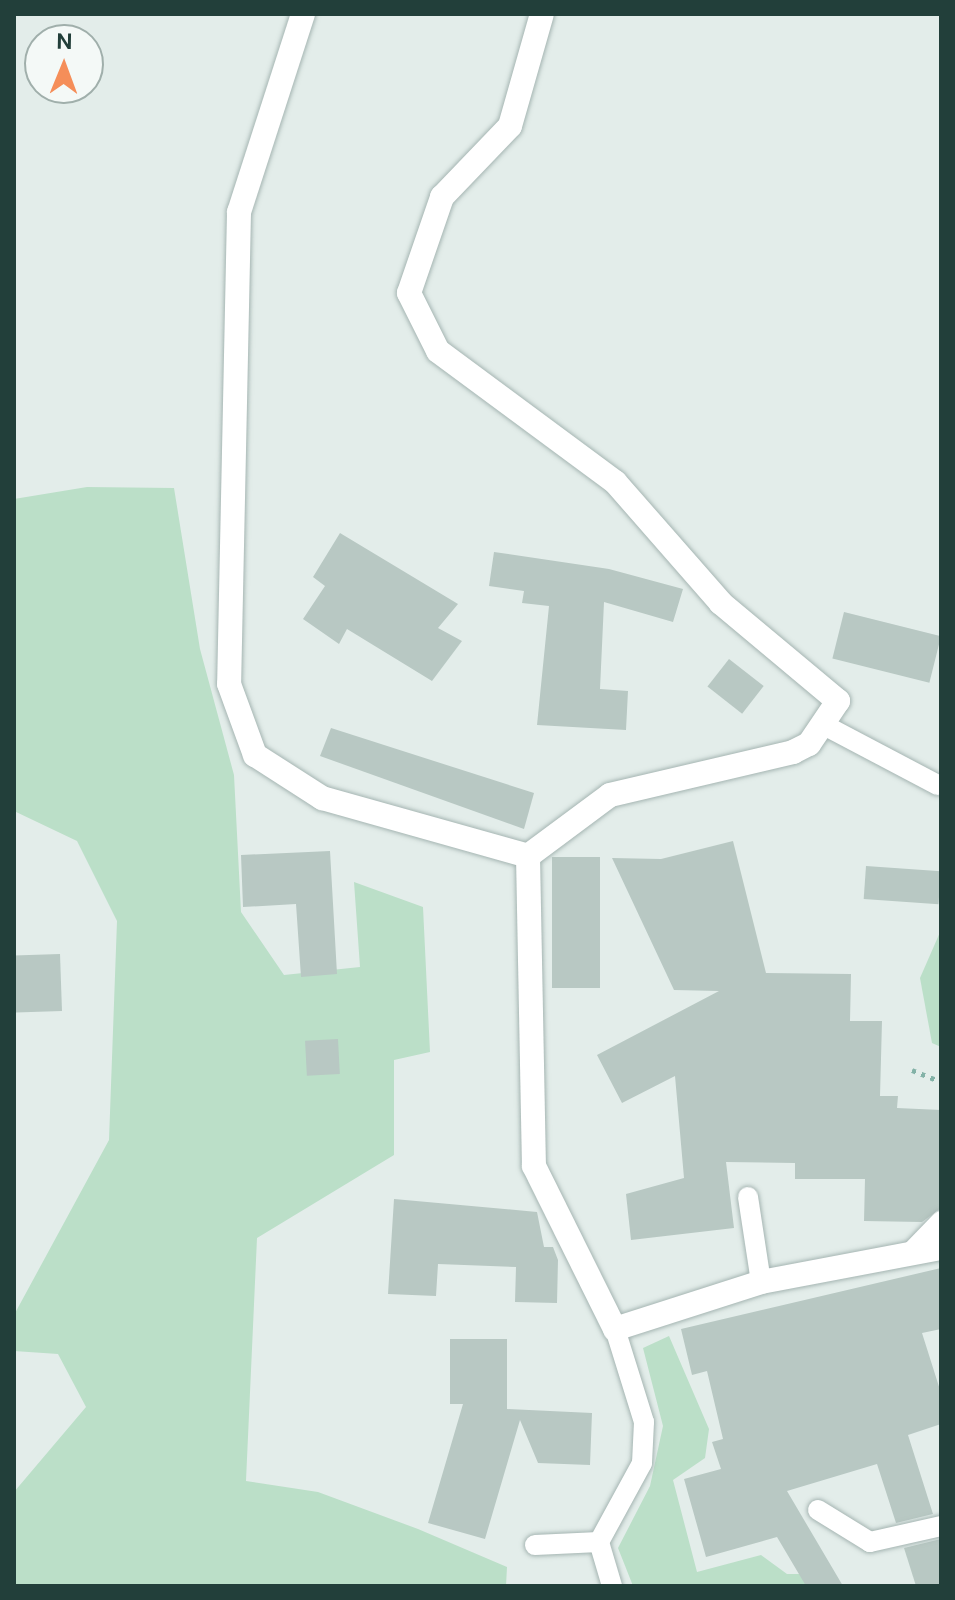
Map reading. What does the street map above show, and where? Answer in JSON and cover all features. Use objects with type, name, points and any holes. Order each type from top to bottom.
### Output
[{"type":"street","points":[[303,14],[239,212],[229,684],[255,755],[322,798],[528,856]]},
{"type":"street","points":[[528,856],[610,795],[793,752],[824,725],[838,701],[721,603],[615,482],[438,351],[409,293],[442,197],[510,126],[542,14]]},
{"type":"street","points":[[528,856],[534,1166],[615,1329],[761,1282],[912,1251],[941,1248]]},
{"type":"lane","points":[[824,725],[938,785]]},
{"type":"lane","points":[[748,1197],[761,1282]]},
{"type":"lane","points":[[912,1251],[941,1221]]},
{"type":"lane","points":[[612,1586],[599,1542],[642,1463],[644,1422],[615,1329]]},
{"type":"lane","points":[[818,1510],[870,1542],[941,1526]]},
{"type":"lane","points":[[535,1545],[599,1542]]},
{"type":"path","points":[[912,1070],[941,1082]]},
{"type":"green space","points":[[87,487],[174,488],[200,649],[234,775],[241,912],[284,975],[360,967],[354,882],[423,907],[430,1052],[394,1060],[394,1155],[257,1238],[246,1481],[318,1492],[418,1529],[507,1567],[506,1586],[14,1586],[14,1492],[86,1407],[58,1354],[14,1351],[14,1315],[109,1140],[117,921],[77,841],[14,811],[14,499]]},
{"type":"green space","points":[[941,930],[941,1047],[932,1043],[920,978]]},
{"type":"green space","points":[[669,1336],[709,1429],[705,1458],[673,1480],[697,1572],[761,1555],[787,1574],[825,1574],[830,1586],[633,1586],[618,1548],[650,1486],[663,1426],[643,1348]]},
{"type":"building","points":[[340,533],[458,604],[438,628],[462,641],[432,681],[347,629],[339,644],[303,619],[325,586],[313,577]]},
{"type":"building","points":[[494,552],[609,569],[683,589],[673,622],[604,602],[600,689],[628,691],[626,730],[537,725],[549,606],[522,603],[524,591],[489,586]]},
{"type":"building","points":[[844,612],[941,636],[929,683],[832,659]]},
{"type":"building","points":[[729,659],[764,686],[742,714],[707,687]]},
{"type":"building","points":[[331,728],[534,793],[524,829],[320,756]]},
{"type":"building","points":[[733,841],[766,973],[851,974],[850,1021],[882,1021],[880,1096],[898,1096],[897,1108],[941,1110],[941,1208],[922,1222],[864,1221],[865,1179],[795,1179],[795,1163],[726,1162],[734,1228],[631,1240],[626,1194],[684,1178],[675,1076],[622,1103],[597,1055],[719,991],[674,990],[612,858],[661,859]]},
{"type":"building","points":[[330,851],[337,974],[301,977],[296,904],[243,907],[241,855]]},
{"type":"building","points":[[552,857],[600,857],[600,988],[552,988]]},
{"type":"building","points":[[866,866],[941,871],[939,904],[864,899]]},
{"type":"building","points":[[60,954],[62,1011],[16,1013],[14,956]]},
{"type":"building","points":[[338,1039],[340,1074],[307,1076],[305,1041]]},
{"type":"building","points":[[394,1199],[537,1212],[544,1247],[553,1247],[558,1260],[557,1303],[515,1302],[516,1267],[438,1264],[436,1296],[388,1294]]},
{"type":"building","points":[[941,1268],[941,1329],[922,1333],[941,1393],[941,1424],[908,1435],[933,1514],[896,1523],[877,1464],[787,1491],[843,1586],[806,1586],[777,1537],[706,1557],[684,1479],[721,1469],[712,1442],[723,1439],[707,1371],[692,1375],[681,1329]]},
{"type":"building","points":[[450,1339],[507,1339],[507,1409],[592,1413],[590,1465],[538,1463],[520,1420],[485,1539],[428,1523],[463,1404],[450,1404]]},
{"type":"building","points":[[941,1539],[941,1586],[916,1586],[904,1548]]}]
